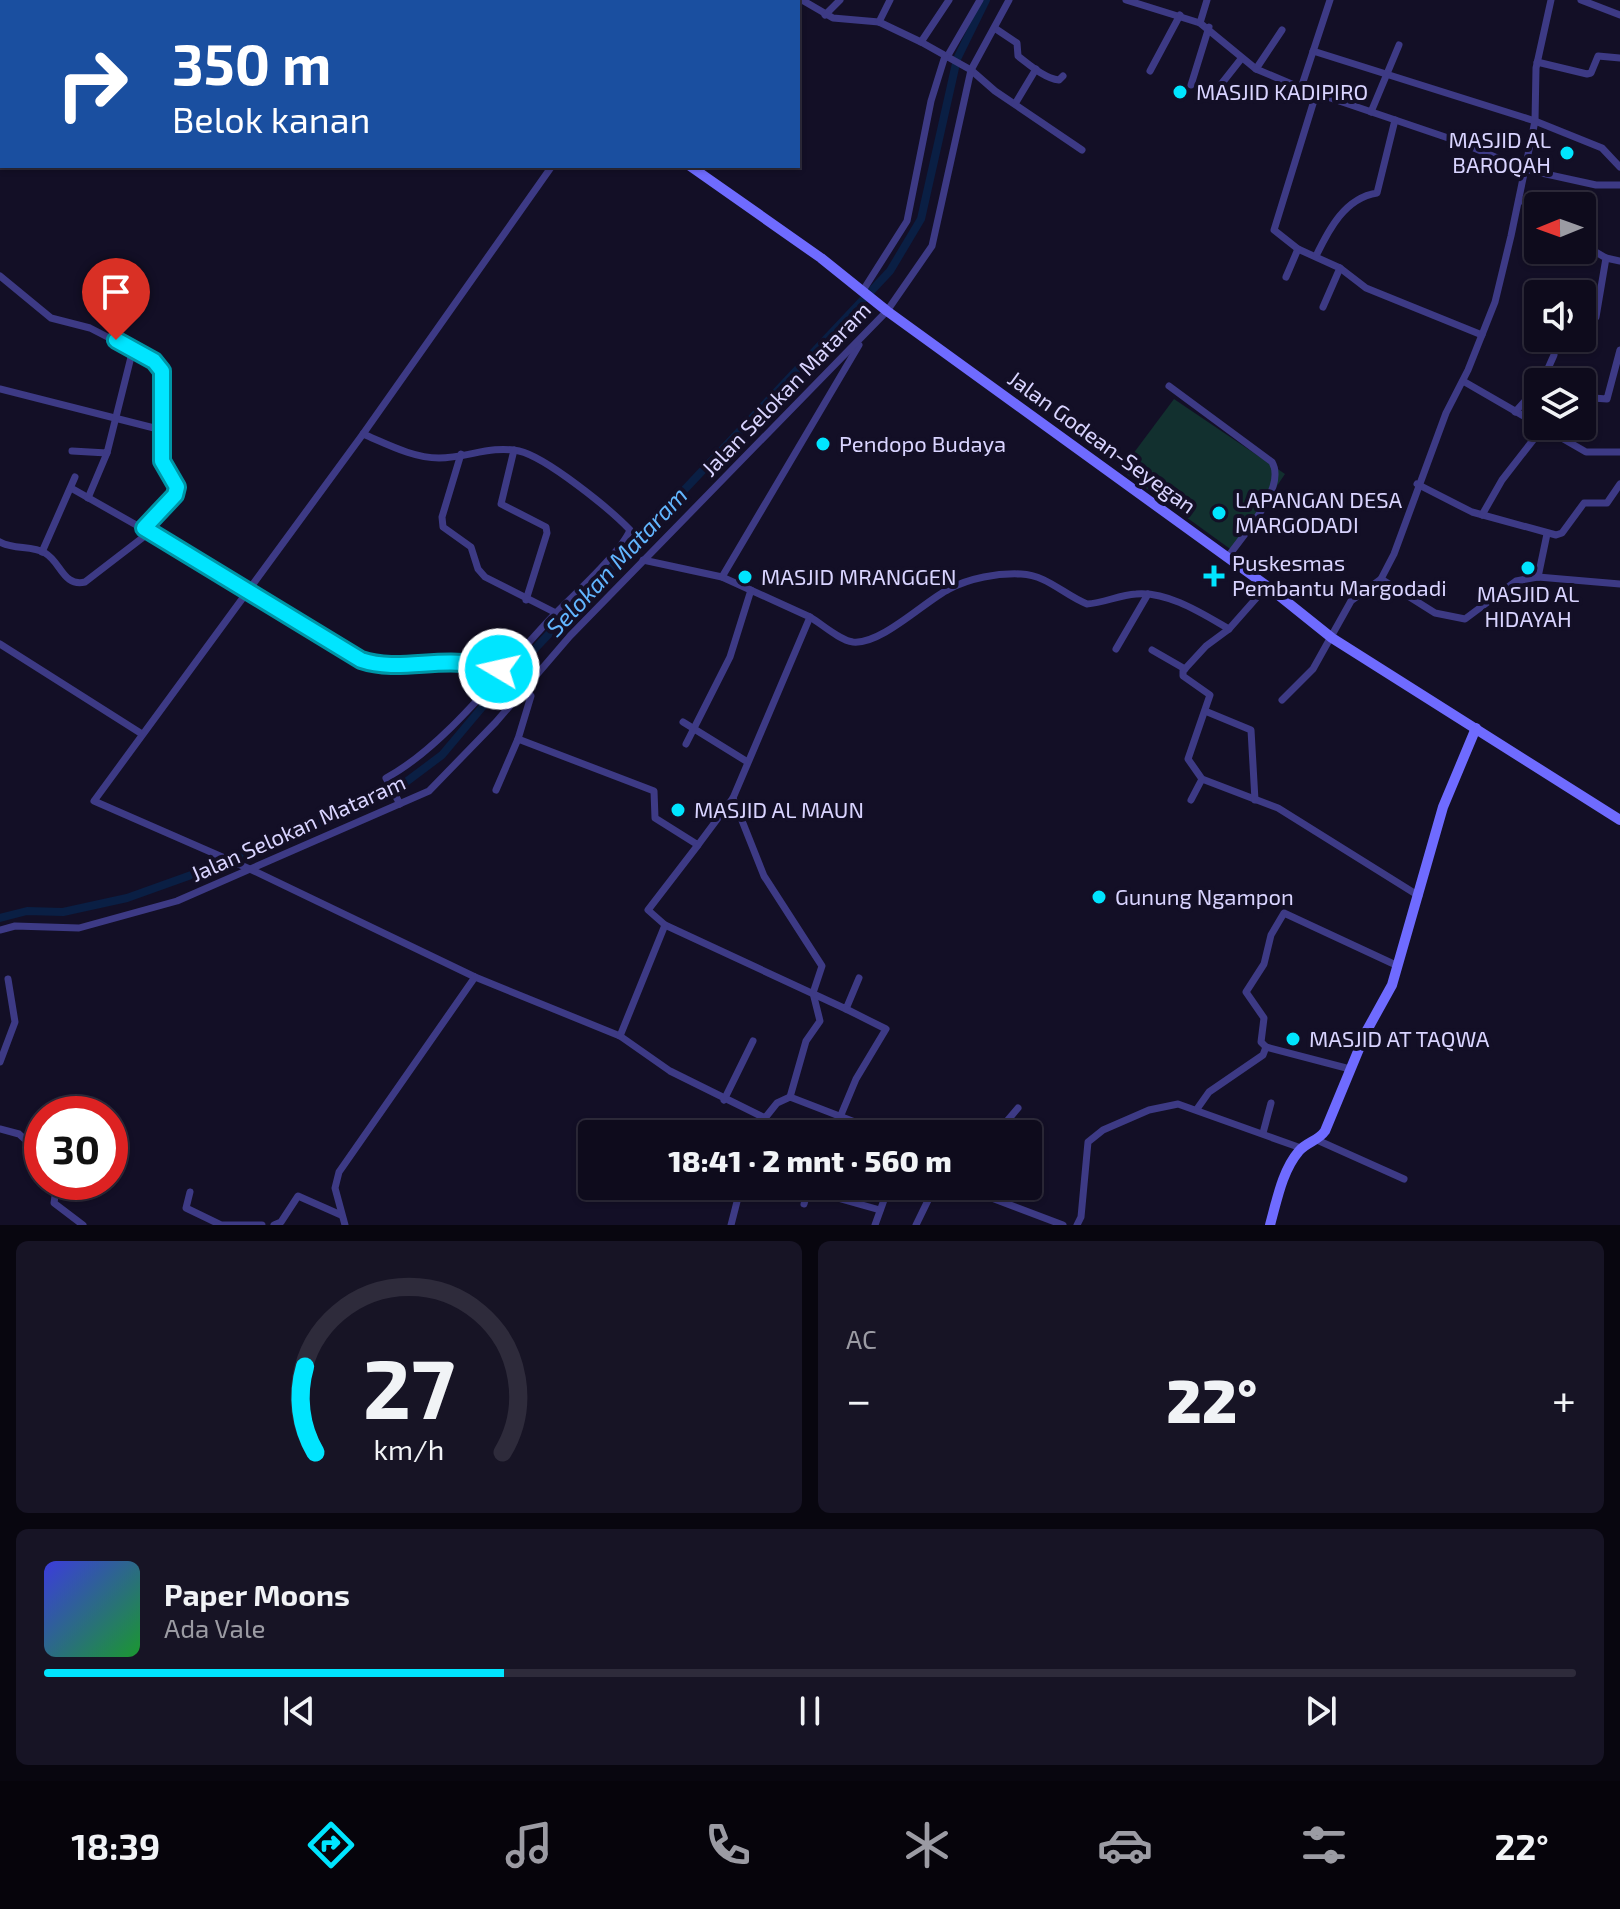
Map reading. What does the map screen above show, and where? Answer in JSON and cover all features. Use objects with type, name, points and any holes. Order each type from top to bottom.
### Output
[{"type":"main road","name":"Jalan Godean-Seyegan","points":[[693,168],[821,258],[863,293],[1267,586],[1332,638],[1620,820]]},
{"type":"main road","points":[[1270,1225],[1283,1179],[1301,1148],[1317,1140],[1325,1131],[1398,966],[1443,807],[1476,728]]},
{"type":"street","points":[[802,0],[825,15],[879,22],[921,42],[971,70],[1082,150]]},
{"type":"street","points":[[825,15],[840,0]]},
{"type":"street","points":[[879,22],[890,0]]},
{"type":"street","points":[[921,42],[949,0]]},
{"type":"street","name":"Jalan Selokan Mataram","points":[[0,930],[15,926],[66,929],[90,926],[177,901],[400,804],[440,782],[570,636],[866,332],[932,246],[971,70],[996,29],[1009,0]]},
{"type":"street","points":[[1200,23],[1207,0]]},
{"type":"street","points":[[1301,88],[1330,0]]},
{"type":"street","points":[[1282,700],[1313,669],[1351,601],[1381,579],[1394,554],[1417,484],[1495,302],[1535,121],[1537,65],[1551,0]]},
{"type":"street","points":[[1581,0],[1620,15]]},
{"type":"street","points":[[863,293],[907,221],[931,101],[948,57],[978,1]]},
{"type":"street","points":[[1130,1],[1209,27],[1241,59],[1256,69],[1316,94],[1395,120],[1523,169],[1596,185],[1620,185]]},
{"type":"street","points":[[1150,71],[1180,15]]},
{"type":"street","points":[[1191,85],[1209,27]]},
{"type":"street","points":[[996,29],[1017,43],[1018,56],[1036,69],[1056,80],[1063,76]]},
{"type":"street","points":[[1256,69],[1282,30]]},
{"type":"street","points":[[1371,112],[1399,45]]},
{"type":"street","points":[[1313,51],[1535,121],[1602,148],[1620,167]]},
{"type":"street","points":[[1537,65],[1587,74],[1591,73],[1598,56],[1620,58]]},
{"type":"street","points":[[1211,97],[1241,59]]},
{"type":"street","points":[[1015,104],[1036,69]]},
{"type":"street","points":[[1316,94],[1275,224],[1277,235],[1298,249],[1340,268],[1366,288],[1482,335]]},
{"type":"street","points":[[1316,256],[1332,225],[1348,208],[1365,195],[1377,193],[1395,120]]},
{"type":"street","points":[[551,168],[363,434],[94,801],[218,854],[475,977],[620,1036],[670,1071],[765,1118],[777,1103],[790,1097],[851,1120]]},
{"type":"street","points":[[1519,200],[1524,202]]},
{"type":"street","points":[[1286,277],[1298,249]]},
{"type":"street","points":[[1596,252],[1620,261]]},
{"type":"street","points":[[1596,317],[1606,258]]},
{"type":"street","points":[[1323,307],[1340,268]]},
{"type":"street","points":[[0,276],[51,318],[90,328],[154,361],[162,371],[162,461],[177,487],[175,495],[147,530],[85,582],[78,584],[69,580],[44,549],[0,542]]},
{"type":"street","points":[[722,577],[866,332]]},
{"type":"street","points":[[88,498],[107,453],[133,349]]},
{"type":"street","points":[[1596,398],[1607,399],[1620,350]]},
{"type":"street","points":[[1548,368],[1554,355]]},
{"type":"street","points":[[1463,381],[1524,417]]},
{"type":"street","points":[[1169,386],[1272,462],[1277,472],[1275,487],[1227,558]]},
{"type":"street","points":[[0,389],[162,430]]},
{"type":"street","points":[[1515,412],[1524,402]]},
{"type":"street","points":[[363,434],[393,447],[432,457],[514,450],[551,465],[630,530],[504,670],[417,757],[386,778],[400,804]]},
{"type":"street","points":[[1482,515],[1502,480],[1532,440]]},
{"type":"street","points":[[1565,440],[1586,452],[1614,449],[1620,452]]},
{"type":"street","points":[[514,450],[501,504],[546,527],[547,533],[526,600]]},
{"type":"street","points":[[72,451],[107,453]]},
{"type":"street","points":[[461,454],[442,517],[443,527],[471,547],[478,569],[485,577],[556,613]]},
{"type":"street","points":[[44,549],[75,477]]},
{"type":"street","points":[[1417,484],[1482,515],[1559,535],[1584,503],[1607,503],[1620,484]]},
{"type":"street","points":[[71,488],[249,589],[368,662],[460,663],[484,671],[504,670],[518,681],[531,699],[496,790]]},
{"type":"street","points":[[1538,577],[1547,534]]},
{"type":"street","points":[[643,560],[722,577],[810,617],[847,640],[860,641],[907,619],[947,589],[987,576],[1022,574],[1038,577],[1087,604],[1148,594],[1183,605],[1229,629]]},
{"type":"street","points":[[1381,579],[1435,613],[1465,619],[1516,581],[1538,577],[1620,584]]},
{"type":"street","points":[[1267,586],[1229,629],[1206,646],[1185,669],[1183,676],[1208,692],[1205,711],[1188,753],[1202,779],[1278,808],[1419,896]]},
{"type":"street","points":[[686,744],[730,657],[751,590]]},
{"type":"street","points":[[1116,649],[1148,594]]},
{"type":"street","points":[[810,617],[746,761],[733,798],[648,910],[665,925],[886,1029],[854,1084],[841,1120]]},
{"type":"street","points":[[0,644],[142,734]]},
{"type":"street","points":[[1152,650],[1185,669]]},
{"type":"street","points":[[1205,711],[1251,730],[1255,800]]},
{"type":"street","points":[[683,722],[693,732],[746,761]]},
{"type":"street","points":[[518,739],[654,791],[655,818],[698,845]]},
{"type":"street","points":[[1191,800],[1202,779]]},
{"type":"street","points":[[733,798],[764,876],[821,962],[821,972],[813,993],[820,1021],[806,1041],[790,1097]]},
{"type":"street","points":[[1350,1069],[1266,1047],[1261,1042],[1264,1018],[1246,992],[1264,964],[1271,935],[1284,913],[1398,966]]},
{"type":"street","points":[[620,1036],[665,925]]},
{"type":"street","points":[[345,1225],[335,1188],[339,1172],[475,977]]},
{"type":"street","points":[[846,1009],[859,978]]},
{"type":"street","points":[[0,1062],[15,1022],[8,979]]},
{"type":"street","points":[[724,1100],[753,1041]]},
{"type":"street","points":[[1197,1109],[1209,1092],[1263,1055],[1266,1047]]},
{"type":"street","points":[[1263,1133],[1271,1103]]},
{"type":"street","points":[[1077,1225],[1081,1217],[1088,1142],[1103,1130],[1159,1106],[1178,1104],[1197,1109],[1301,1148]]},
{"type":"street","points":[[1008,1120],[1018,1108]]},
{"type":"street","points":[[0,1129],[24,1139]]},
{"type":"street","points":[[1317,1140],[1404,1179]]},
{"type":"street","points":[[190,1192],[187,1209],[217,1224],[262,1225]]},
{"type":"street","points":[[274,1225],[281,1222],[298,1196],[341,1215]]},
{"type":"street","points":[[54,1200],[54,1203],[83,1225]]},
{"type":"street","points":[[731,1225],[737,1200]]},
{"type":"street","points":[[804,1204],[805,1200]]},
{"type":"street","points":[[848,1200],[880,1210]]},
{"type":"street","points":[[875,1225],[884,1200]]},
{"type":"street","points":[[916,1225],[928,1200]]},
{"type":"street","points":[[1001,1201],[1063,1225]]},
{"type":"green space","name":"LAPANGAN DESA MARGODADI","points":[[1174,399],[1285,474],[1233,551],[1121,470]]},
{"type":"waterway","name":"Selokan Mataram","points":[[0,918],[27,911],[63,912],[127,898],[222,864],[349,811],[402,785],[442,755],[500,686],[890,271],[921,219],[957,59],[986,0]]},
{"type":"place","name":"MASJID KADIPIRO","points":[[1180,92]]},
{"type":"place","name":"MASJID AL BAROQAH","points":[[1567,153]]},
{"type":"place","name":"Pendopo Budaya","points":[[823,444]]},
{"type":"place","name":"LAPANGAN DESA MARGODADI","points":[[1219,513]]},
{"type":"place","name":"MASJID AL HIDAYAH","points":[[1528,568]]},
{"type":"place","name":"Puskesmas Pembantu Margodadi","points":[[1214,576]]},
{"type":"place","name":"MASJID MRANGGEN","points":[[745,577]]},
{"type":"place","name":"MASJID AL MAUN","points":[[678,810]]},
{"type":"place","name":"Gunung Ngampon","points":[[1099,897]]},
{"type":"place","name":"MASJID AT TAQWA","points":[[1293,1039]]},
{"type":"route","points":[[116,340],[154,361],[162,371],[164,383],[162,461],[177,487],[175,495],[144,528],[249,589],[361,660],[382,665],[460,663],[484,671],[499,669]]}]
